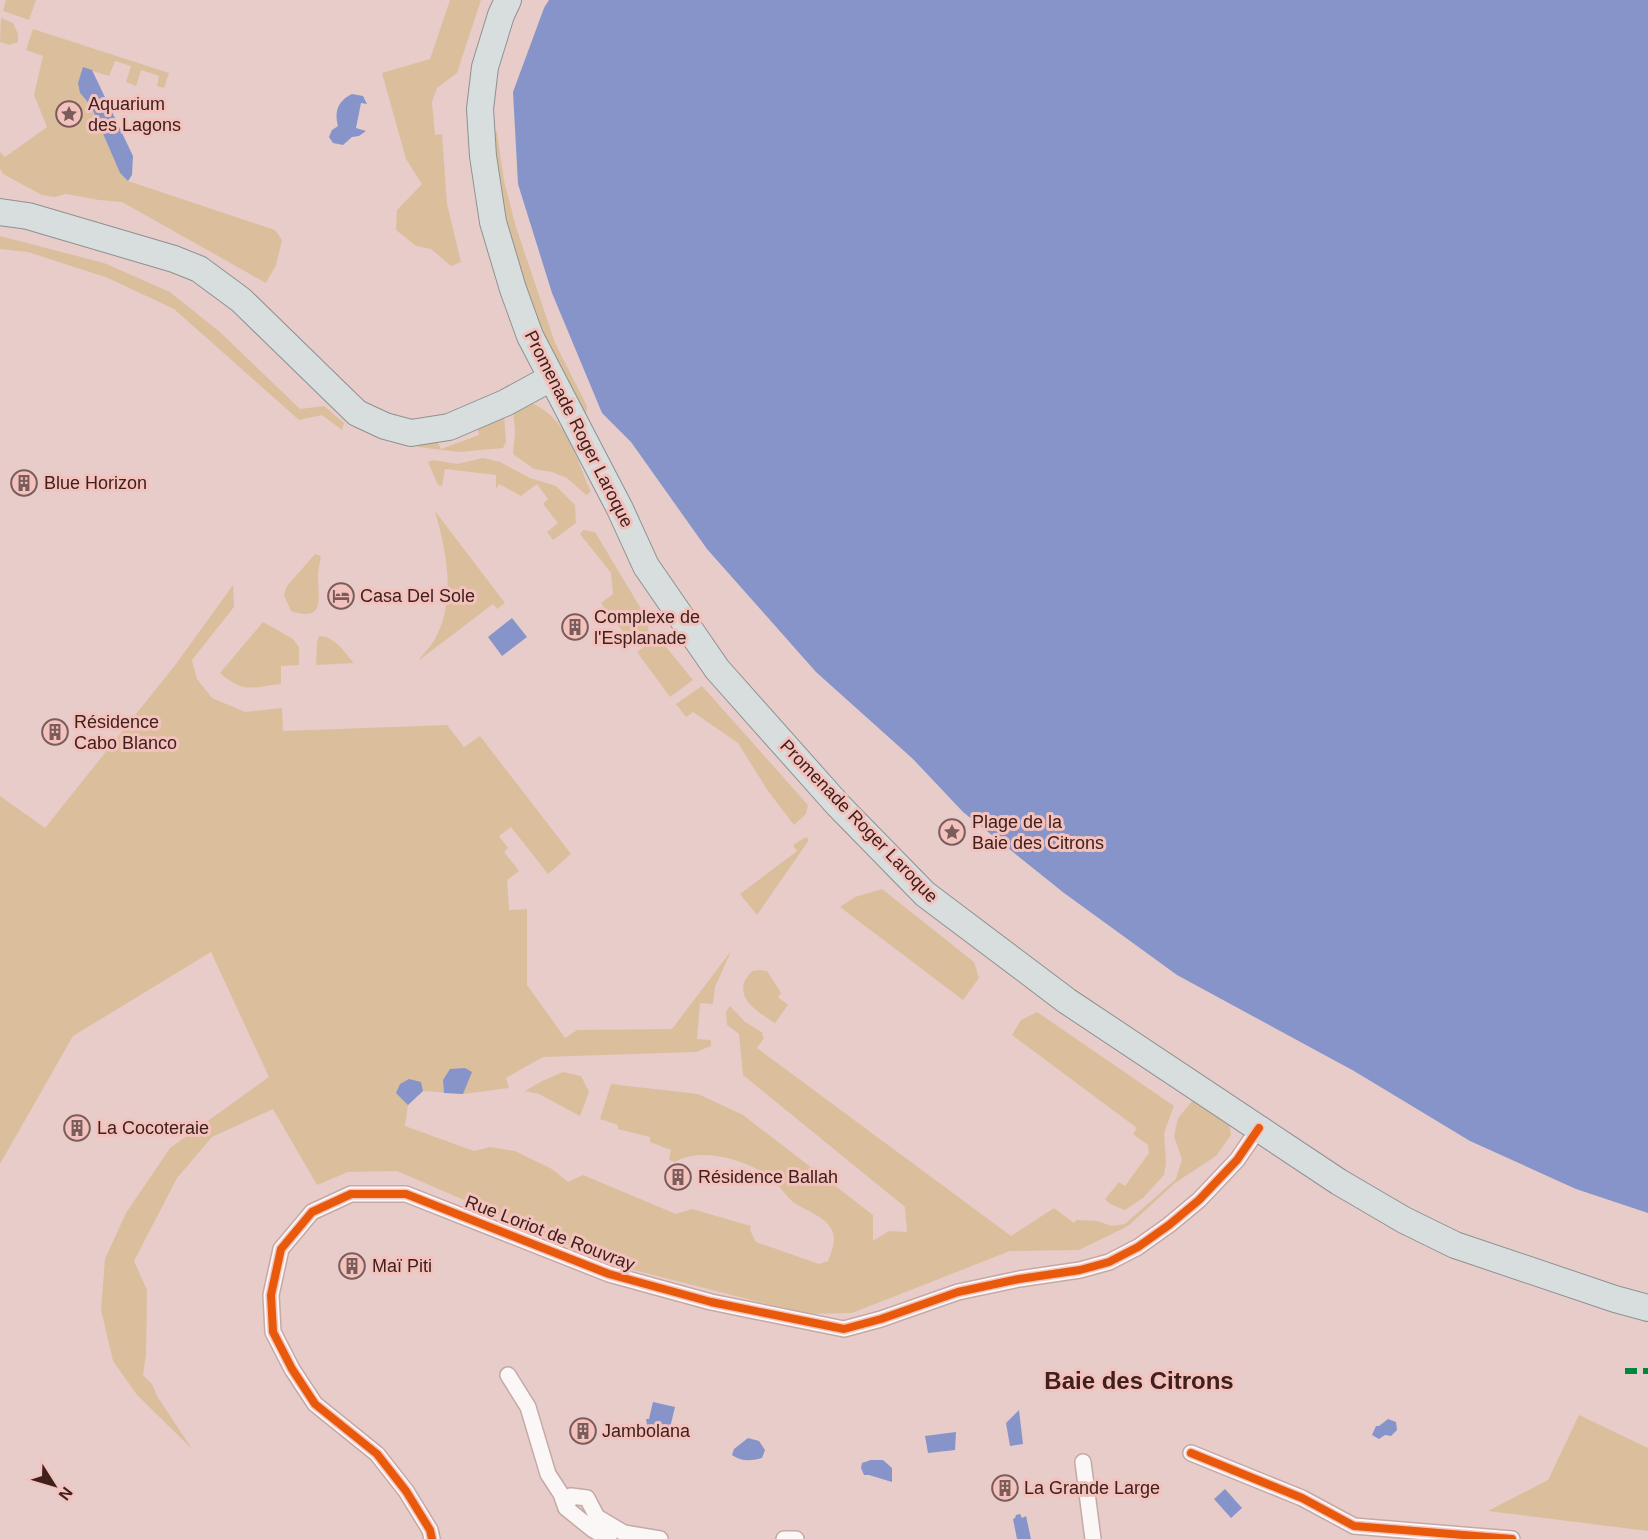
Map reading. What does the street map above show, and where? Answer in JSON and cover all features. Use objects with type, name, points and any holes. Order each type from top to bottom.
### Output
[{"type":"main road","name":"Promenade Roger Laroque","points":[[508,0],[485,67],[480,109],[483,156],[493,222],[513,289],[530,336],[620,509],[646,566],[717,669],[838,805],[925,894],[1067,1001],[1339,1182],[1404,1220],[1455,1245],[1648,1308]]},
{"type":"main road","points":[[0,199],[28,216]]},
{"type":"main road","points":[[0,212],[28,216],[174,259],[199,269],[241,300],[357,413],[385,426],[411,433],[449,427],[505,403],[551,378]]},
{"type":"street","name":"Rue Loriot de Rouvray","points":[[432,1539],[430,1530],[406,1491],[377,1454],[315,1404],[292,1369],[273,1332],[271,1295],[280,1249],[312,1212],[351,1194],[406,1194],[609,1274],[711,1302],[844,1329],[881,1319],[958,1292],[1019,1279],[1080,1270],[1109,1262],[1138,1247],[1199,1200],[1237,1160],[1259,1128]]},
{"type":"street","points":[[508,1375],[528,1407],[548,1473],[561,1494],[566,1508],[592,1529],[609,1539]]},
{"type":"street","points":[[1191,1453],[1302,1498],[1354,1526],[1512,1539]]},
{"type":"street","points":[[1083,1462],[1093,1539]]},
{"type":"street","points":[[566,1508],[571,1496],[587,1498],[597,1516],[624,1533],[660,1539]]},
{"type":"street","points":[[784,1539],[796,1539]]},
{"type":"shaded area","points":[[6,0],[36,0],[29,20],[3,11]]},
{"type":"shaded area","points":[[450,0],[481,0],[457,73],[437,88],[432,102],[435,135],[442,134],[447,204],[461,262],[451,266],[431,249],[416,246],[396,230],[397,210],[422,184],[406,159],[382,73],[430,59]]},
{"type":"shaded area","points":[[1,18],[13,23],[18,34],[18,42],[9,45],[0,42]]},
{"type":"shaded area","points":[[33,29],[169,73],[164,88],[157,86],[159,76],[141,70],[136,86],[126,82],[131,66],[115,61],[109,76],[83,68],[80,93],[91,106],[120,173],[128,181],[275,230],[282,240],[276,265],[266,283],[122,202],[66,194],[54,197],[42,195],[3,174],[0,169],[0,152],[5,157],[47,127],[34,95],[43,56],[26,50]]},
{"type":"shaded area","points":[[491,129],[497,132],[504,181],[516,227],[555,343],[587,406],[585,429],[546,347],[507,236]]},
{"type":"shaded area","points":[[0,236],[104,263],[170,292],[221,333],[300,409],[324,406],[344,423],[342,430],[322,415],[299,420],[174,309],[108,278],[28,252],[0,249]]},
{"type":"shaded area","points":[[529,402],[542,409],[562,428],[575,452],[591,492],[586,495],[567,478],[552,472],[534,469],[513,454],[515,432],[513,408]]},
{"type":"shaded area","points":[[504,414],[506,442],[503,448],[459,452],[418,447],[415,443],[436,439],[441,449],[479,435],[477,425]]},
{"type":"shaded area","points":[[483,458],[500,462],[530,478],[556,486],[575,505],[576,523],[553,540],[547,532],[558,523],[543,504],[548,499],[537,484],[521,496],[499,484],[496,489],[496,475],[445,469],[442,486],[438,485],[428,462],[434,460],[457,464]]},
{"type":"shaded area","points":[[435,511],[505,603],[497,609],[493,604],[418,661],[437,635],[443,620],[448,589],[443,542]]},
{"type":"shaded area","points":[[583,530],[595,532],[649,622],[648,631],[633,645],[601,603],[613,594],[611,573],[580,534]]},
{"type":"shaded area","points":[[315,554],[321,556],[318,573],[318,606],[310,614],[291,611],[284,595],[287,586]]},
{"type":"shaded area","points":[[233,585],[234,607],[192,660],[197,679],[212,698],[245,712],[282,708],[283,731],[447,725],[464,747],[480,736],[571,854],[548,874],[511,827],[499,836],[508,848],[504,852],[519,871],[507,880],[509,910],[527,909],[527,985],[565,1038],[577,1030],[672,1029],[731,951],[715,987],[713,1004],[700,1003],[697,1039],[711,1040],[711,1046],[696,1052],[543,1057],[506,1078],[509,1088],[463,1094],[423,1091],[408,1105],[405,1126],[474,1151],[490,1147],[515,1151],[552,1169],[568,1182],[583,1175],[676,1214],[692,1209],[751,1226],[750,1230],[756,1242],[819,1264],[828,1261],[834,1244],[833,1233],[826,1223],[793,1202],[771,1178],[761,1171],[737,1161],[710,1155],[685,1157],[675,1162],[669,1160],[671,1150],[650,1142],[650,1137],[618,1129],[618,1125],[600,1119],[611,1084],[698,1094],[743,1115],[873,1215],[873,1241],[889,1231],[907,1232],[905,1207],[743,1075],[739,1034],[727,1025],[726,1012],[730,1006],[745,1022],[763,1033],[764,1038],[757,1048],[1011,1236],[1054,1208],[1074,1223],[1076,1220],[1097,1221],[1112,1226],[1125,1224],[1176,1179],[1182,1159],[1174,1136],[1178,1118],[1194,1099],[1229,1124],[1231,1135],[1216,1156],[1175,1183],[1128,1226],[1079,1250],[1010,1251],[852,1313],[806,1314],[614,1265],[397,1171],[348,1172],[317,1185],[273,1109],[212,1137],[177,1178],[134,1261],[147,1290],[146,1354],[143,1375],[152,1384],[157,1396],[192,1449],[137,1395],[113,1361],[101,1310],[105,1259],[126,1213],[170,1148],[269,1077],[211,952],[73,1036],[0,1164],[0,796],[45,828],[176,664]]},
{"type":"shaded area","points":[[263,622],[293,639],[299,647],[299,665],[281,666],[281,684],[249,688],[228,680],[220,673]]},
{"type":"shaded area","points":[[319,636],[334,642],[354,663],[316,665]]},
{"type":"shaded area","points":[[658,637],[693,680],[670,697],[637,652]]},
{"type":"shaded area","points":[[702,686],[808,805],[806,814],[794,825],[768,791],[738,743],[693,712],[686,717],[676,704]]},
{"type":"shaded area","points":[[806,837],[809,840],[757,915],[740,894],[797,851],[793,845]]},
{"type":"shaded area","points":[[882,889],[974,962],[979,978],[963,1000],[840,907],[855,897]]},
{"type":"shaded area","points":[[752,971],[767,971],[781,993],[778,997],[788,1005],[775,1023],[748,1002],[743,990],[745,980]]},
{"type":"shaded area","points":[[1037,1012],[1174,1106],[1164,1133],[1166,1163],[1164,1175],[1143,1198],[1125,1210],[1110,1204],[1105,1199],[1119,1182],[1125,1186],[1149,1153],[1148,1145],[1133,1134],[1137,1128],[1012,1035],[1021,1020]]},
{"type":"shaded area","points":[[563,1072],[581,1076],[589,1092],[580,1116],[539,1094],[525,1091]]},
{"type":"shaded area","points":[[1579,1415],[1648,1448],[1648,1531],[1488,1511],[1548,1480]]},
{"type":"water","points":[[549,0],[1648,0],[1648,1213],[1576,1189],[1470,1141],[1354,1071],[1177,975],[1064,893],[963,812],[913,759],[816,672],[707,549],[631,442],[602,413],[552,293],[518,184],[513,92]]},
{"type":"water","points":[[83,67],[92,70],[133,156],[132,175],[128,181],[120,173],[91,106],[80,93],[78,83]]},
{"type":"water","points":[[352,94],[363,96],[367,104],[361,103],[356,128],[366,131],[359,136],[352,137],[343,145],[333,143],[329,137],[332,130],[338,126],[338,107]]},
{"type":"water","points":[[512,618],[527,637],[502,656],[488,637]]},
{"type":"water","points":[[465,1068],[472,1072],[463,1094],[444,1093],[443,1080],[450,1069]]},
{"type":"water","points":[[409,1079],[421,1082],[423,1091],[408,1105],[396,1093],[400,1084]]},
{"type":"water","points":[[653,1402],[675,1407],[668,1436],[648,1430],[646,1419],[649,1419]]},
{"type":"water","points":[[1019,1410],[1023,1444],[1010,1446],[1006,1423]]},
{"type":"water","points":[[1388,1419],[1396,1422],[1397,1430],[1391,1436],[1385,1435],[1379,1439],[1372,1435],[1376,1426]]},
{"type":"water","points":[[956,1432],[955,1450],[928,1453],[925,1436]]},
{"type":"water","points":[[748,1438],[759,1441],[765,1450],[762,1458],[746,1460],[732,1455],[734,1449]]},
{"type":"water","points":[[883,1460],[892,1468],[892,1482],[864,1475],[861,1468],[862,1463]]},
{"type":"water","points":[[1225,1489],[1242,1508],[1231,1518],[1214,1499]]},
{"type":"water","points":[[1020,1514],[1022,1518],[1026,1516],[1031,1539],[1017,1539],[1013,1519]]},
{"type":"marked path","points":[[1625,1371],[1648,1371]]},
{"type":"cycle path","points":[[432,1539],[430,1530],[406,1491],[377,1454],[315,1404],[292,1369],[273,1332],[271,1295],[281,1249],[312,1212],[351,1194],[406,1194],[609,1274],[711,1302],[844,1329],[881,1319],[958,1292],[1019,1279],[1080,1270],[1109,1262],[1138,1247],[1199,1200],[1237,1160],[1259,1128]]},
{"type":"cycle path","points":[[1191,1453],[1302,1498],[1354,1526],[1512,1539]]},
{"type":"place","name":"Aquarium des Lagons","points":[[69,114]]},
{"type":"place","name":"Blue Horizon","points":[[24,483]]},
{"type":"place","name":"Casa Del Sole","points":[[341,596]]},
{"type":"place","name":"Complexe de l'Esplanade","points":[[575,627]]},
{"type":"place","name":"Résidence Cabo Blanco","points":[[55,732]]},
{"type":"place","name":"Plage de la Baie des Citrons","points":[[952,832]]},
{"type":"place","name":"La Cocoteraie","points":[[77,1128]]},
{"type":"place","name":"Résidence Ballah","points":[[678,1177]]},
{"type":"place","name":"Maï Piti","points":[[352,1266]]},
{"type":"place","name":"Jambolana","points":[[583,1431]]},
{"type":"place","name":"La Grande Large","points":[[1005,1488]]},
{"type":"district","name":"Baie des Citrons","points":[[1139,1381]]}]
